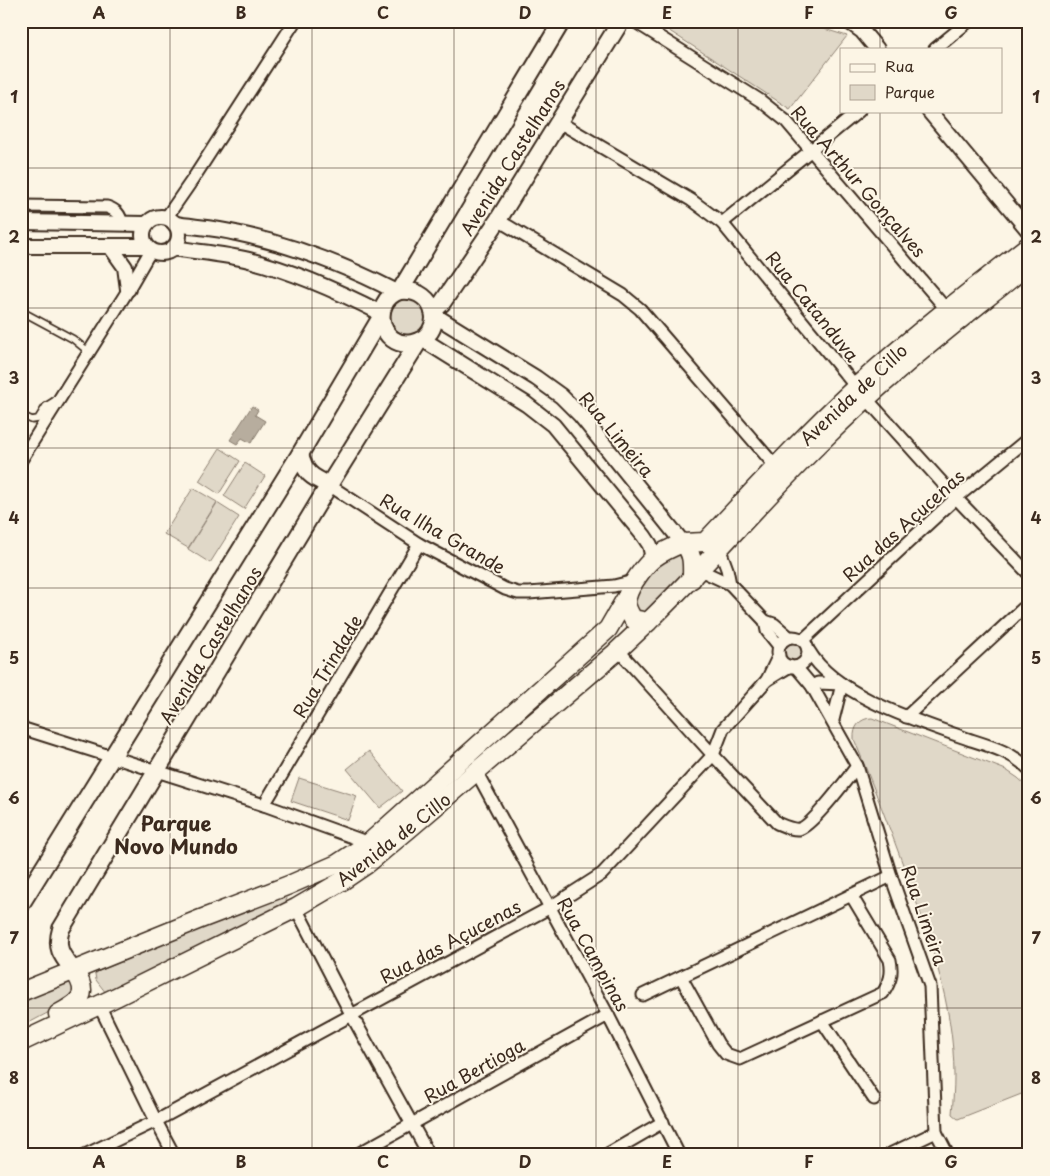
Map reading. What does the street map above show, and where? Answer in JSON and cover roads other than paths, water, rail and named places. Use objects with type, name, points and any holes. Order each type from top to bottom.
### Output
[{"type":"main road","name":"Avenida Castelhanos","points":[[21,904],[300,454],[381,315],[386,300],[399,291],[562,21]]},
{"type":"main road","name":"Avenida Castelhanos","points":[[77,975],[59,949],[58,943],[61,929],[329,485],[421,340],[431,330],[434,313],[498,220],[621,21]]},
{"type":"main road","name":"Avenida de Cillo","points":[[21,992],[77,975],[198,920],[289,885],[337,864],[369,843],[608,629],[634,581],[653,559],[666,550],[683,543],[705,542],[776,467],[861,393],[947,310],[1029,245]]},
{"type":"main road","name":"Avenida de Cillo","points":[[21,1042],[296,908],[342,881],[366,864],[618,650],[648,622],[720,550],[817,445],[861,393],[1029,264]]},
{"type":"main road","points":[[399,291],[409,290],[424,296],[429,301],[434,313]]},
{"type":"main road","points":[[381,315],[385,331],[390,337],[404,343],[421,340]]},
{"type":"main road","points":[[300,454],[303,467],[307,472],[329,485]]},
{"type":"main road","points":[[683,543],[691,553],[696,575]]},
{"type":"main road","points":[[626,598],[627,610],[633,619],[648,622]]},
{"type":"main road","points":[[296,908],[294,897],[300,887],[337,864]]},
{"type":"main road","points":[[77,975],[99,1005]]},
{"type":"main road","points":[[21,1036],[76,1004],[82,991],[77,975]]},
{"type":"street","points":[[171,221],[193,179],[294,21]]},
{"type":"street","name":"Rua Arthur Gonçalves","points":[[634,21],[761,101],[786,121],[947,310]]},
{"type":"street","points":[[848,21],[862,31],[876,48]]},
{"type":"street","points":[[936,48],[969,21]]},
{"type":"street","points":[[722,223],[857,112]]},
{"type":"street","points":[[930,112],[1029,231]]},
{"type":"street","name":"Rua Catanduva","points":[[559,122],[691,200],[722,223],[861,393],[956,498],[1029,574]]},
{"type":"street","points":[[21,206],[107,207],[115,209],[120,216],[122,224]]},
{"type":"street","points":[[21,222],[146,224],[155,218],[234,232],[304,251],[354,270],[399,291]]},
{"type":"street","points":[[498,220],[623,295],[640,309],[776,467]]},
{"type":"street","points":[[21,246],[110,246],[148,248],[165,253],[173,248],[179,236],[171,221]]},
{"type":"street","points":[[21,460],[128,289],[148,248],[143,233],[146,224]]},
{"type":"street","points":[[110,246],[125,267],[128,289]]},
{"type":"street","points":[[173,248],[247,260],[287,271],[344,294],[381,315]]},
{"type":"street","name":"Rua Limeira","points":[[434,313],[561,396],[581,416],[683,543]]},
{"type":"street","points":[[421,340],[526,404],[553,425],[644,536],[650,545],[653,559]]},
{"type":"street","name":"Rua das Açucenas","points":[[803,640],[956,498],[1029,438]]},
{"type":"street","name":"Rua Ilha Grande","points":[[329,485],[419,544],[505,589],[518,593],[614,586],[634,581]]},
{"type":"street","name":"Rua Trindade","points":[[264,805],[419,544]]},
{"type":"street","points":[[720,550],[730,584]]},
{"type":"street","points":[[696,575],[730,584],[765,621],[774,624],[789,637]]},
{"type":"street","points":[[906,717],[1029,603]]},
{"type":"street","points":[[765,621],[767,631],[784,663],[800,666],[807,659],[809,651]]},
{"type":"street","points":[[779,651],[781,642],[789,637],[794,636],[803,640],[814,661],[842,684],[886,709],[1007,752],[1027,764]]},
{"type":"street","points":[[618,650],[777,823],[788,828],[800,829],[811,822],[857,766]]},
{"type":"street","name":"Rua das Açucenas","points":[[85,1155],[156,1121],[549,908],[602,874],[713,755],[723,729],[767,680],[779,651]]},
{"type":"street","name":"Rua Limeira","points":[[793,666],[812,686],[833,720],[857,766],[891,876],[930,986],[936,1132]]},
{"type":"street","name":"Rua das Açucenas","points":[[767,680],[793,666]]},
{"type":"street","points":[[812,686],[818,683],[842,684]]},
{"type":"street","points":[[833,720],[842,684]]},
{"type":"street","points":[[21,728],[264,805],[369,843]]},
{"type":"street","name":"Rua Campinas","points":[[476,771],[608,1015],[679,1155]]},
{"type":"street","points":[[643,995],[891,876]]},
{"type":"street","points":[[681,976],[718,1044],[726,1054],[740,1059],[883,993],[890,983],[892,970],[890,960],[851,895]]},
{"type":"street","points":[[296,908],[429,1155]]},
{"type":"street","points":[[99,1005],[174,1155]]},
{"type":"street","name":"Rua Bertioga","points":[[356,1155],[608,1015]]},
{"type":"street","points":[[822,1021],[874,1098]]},
{"type":"street","points":[[606,1155],[663,1122]]},
{"type":"street","points":[[888,1155],[936,1132],[948,1155]]},
{"type":"lane","points":[[21,311],[73,339],[90,352]]},
{"type":"lane","points":[[21,415],[32,420],[38,420],[46,406],[61,397]]},
{"type":"district","name":"Parque Novo Mundo","points":[[176,834]]}]
